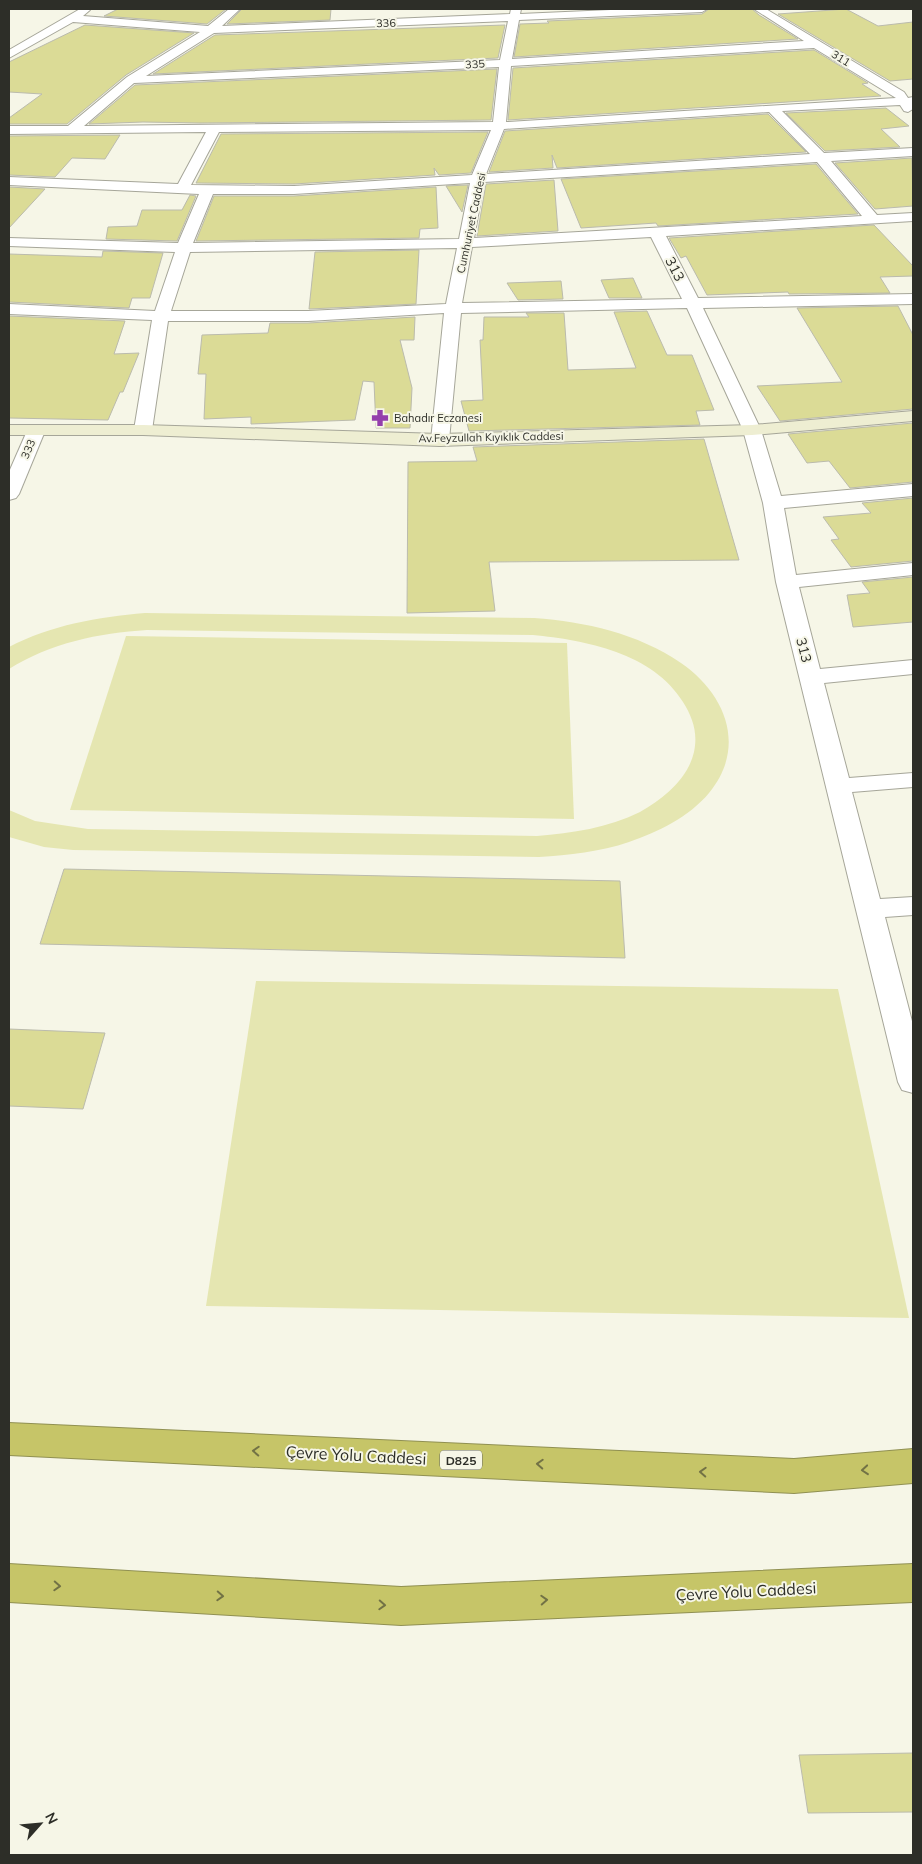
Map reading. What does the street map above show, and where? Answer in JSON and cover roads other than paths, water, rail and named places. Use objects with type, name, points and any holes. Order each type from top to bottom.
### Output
[{"type":"highway","name":"Çevre Yolu Caddesi","points":[[9,1439],[794,1476],[913,1466]]},
{"type":"highway","name":"Çevre Yolu Caddesi","points":[[9,1583],[401,1606],[913,1583]]},
{"type":"street","points":[[9,55],[86,9]]},
{"type":"street","points":[[70,130],[131,80],[211,30],[235,9]]},
{"type":"street","name":"336","points":[[70,18],[211,30],[515,13],[702,9]]},
{"type":"street","name":"311","points":[[759,9],[909,101],[913,118]]},
{"type":"street","name":"Cumhuriyet Caddesi","points":[[440,440],[453,308],[478,178],[499,126],[505,63],[515,13]]},
{"type":"street","name":"335","points":[[131,80],[505,63],[818,44]]},
{"type":"street","points":[[9,130],[499,126],[909,101]]},
{"type":"street","points":[[772,108],[820,157],[873,219]]},
{"type":"street","points":[[182,189],[214,128]]},
{"type":"street","points":[[9,181],[208,190],[294,190],[913,152]]},
{"type":"street","points":[[143,430],[160,316],[184,248],[208,190]]},
{"type":"street","points":[[9,242],[184,248],[466,243],[913,217]]},
{"type":"street","name":"313","points":[[656,233],[693,304],[752,430],[773,503],[787,582],[913,1079]]},
{"type":"street","points":[[9,309],[160,316],[308,316],[453,308],[913,299]]},
{"type":"street","name":"Av.Feyzullah Kıyıklık Caddesi","points":[[9,430],[143,430],[440,440],[752,430],[913,416]]},
{"type":"street","name":"333","points":[[9,494],[36,431]]},
{"type":"street","points":[[773,503],[913,490]]},
{"type":"street","points":[[787,582],[913,569]]},
{"type":"street","points":[[811,677],[913,667]]},
{"type":"street","points":[[839,786],[913,780]]},
{"type":"street","points":[[870,909],[913,906]]},
{"type":"place","name":"Bahadır Eczanesi","points":[[380,418]]}]
